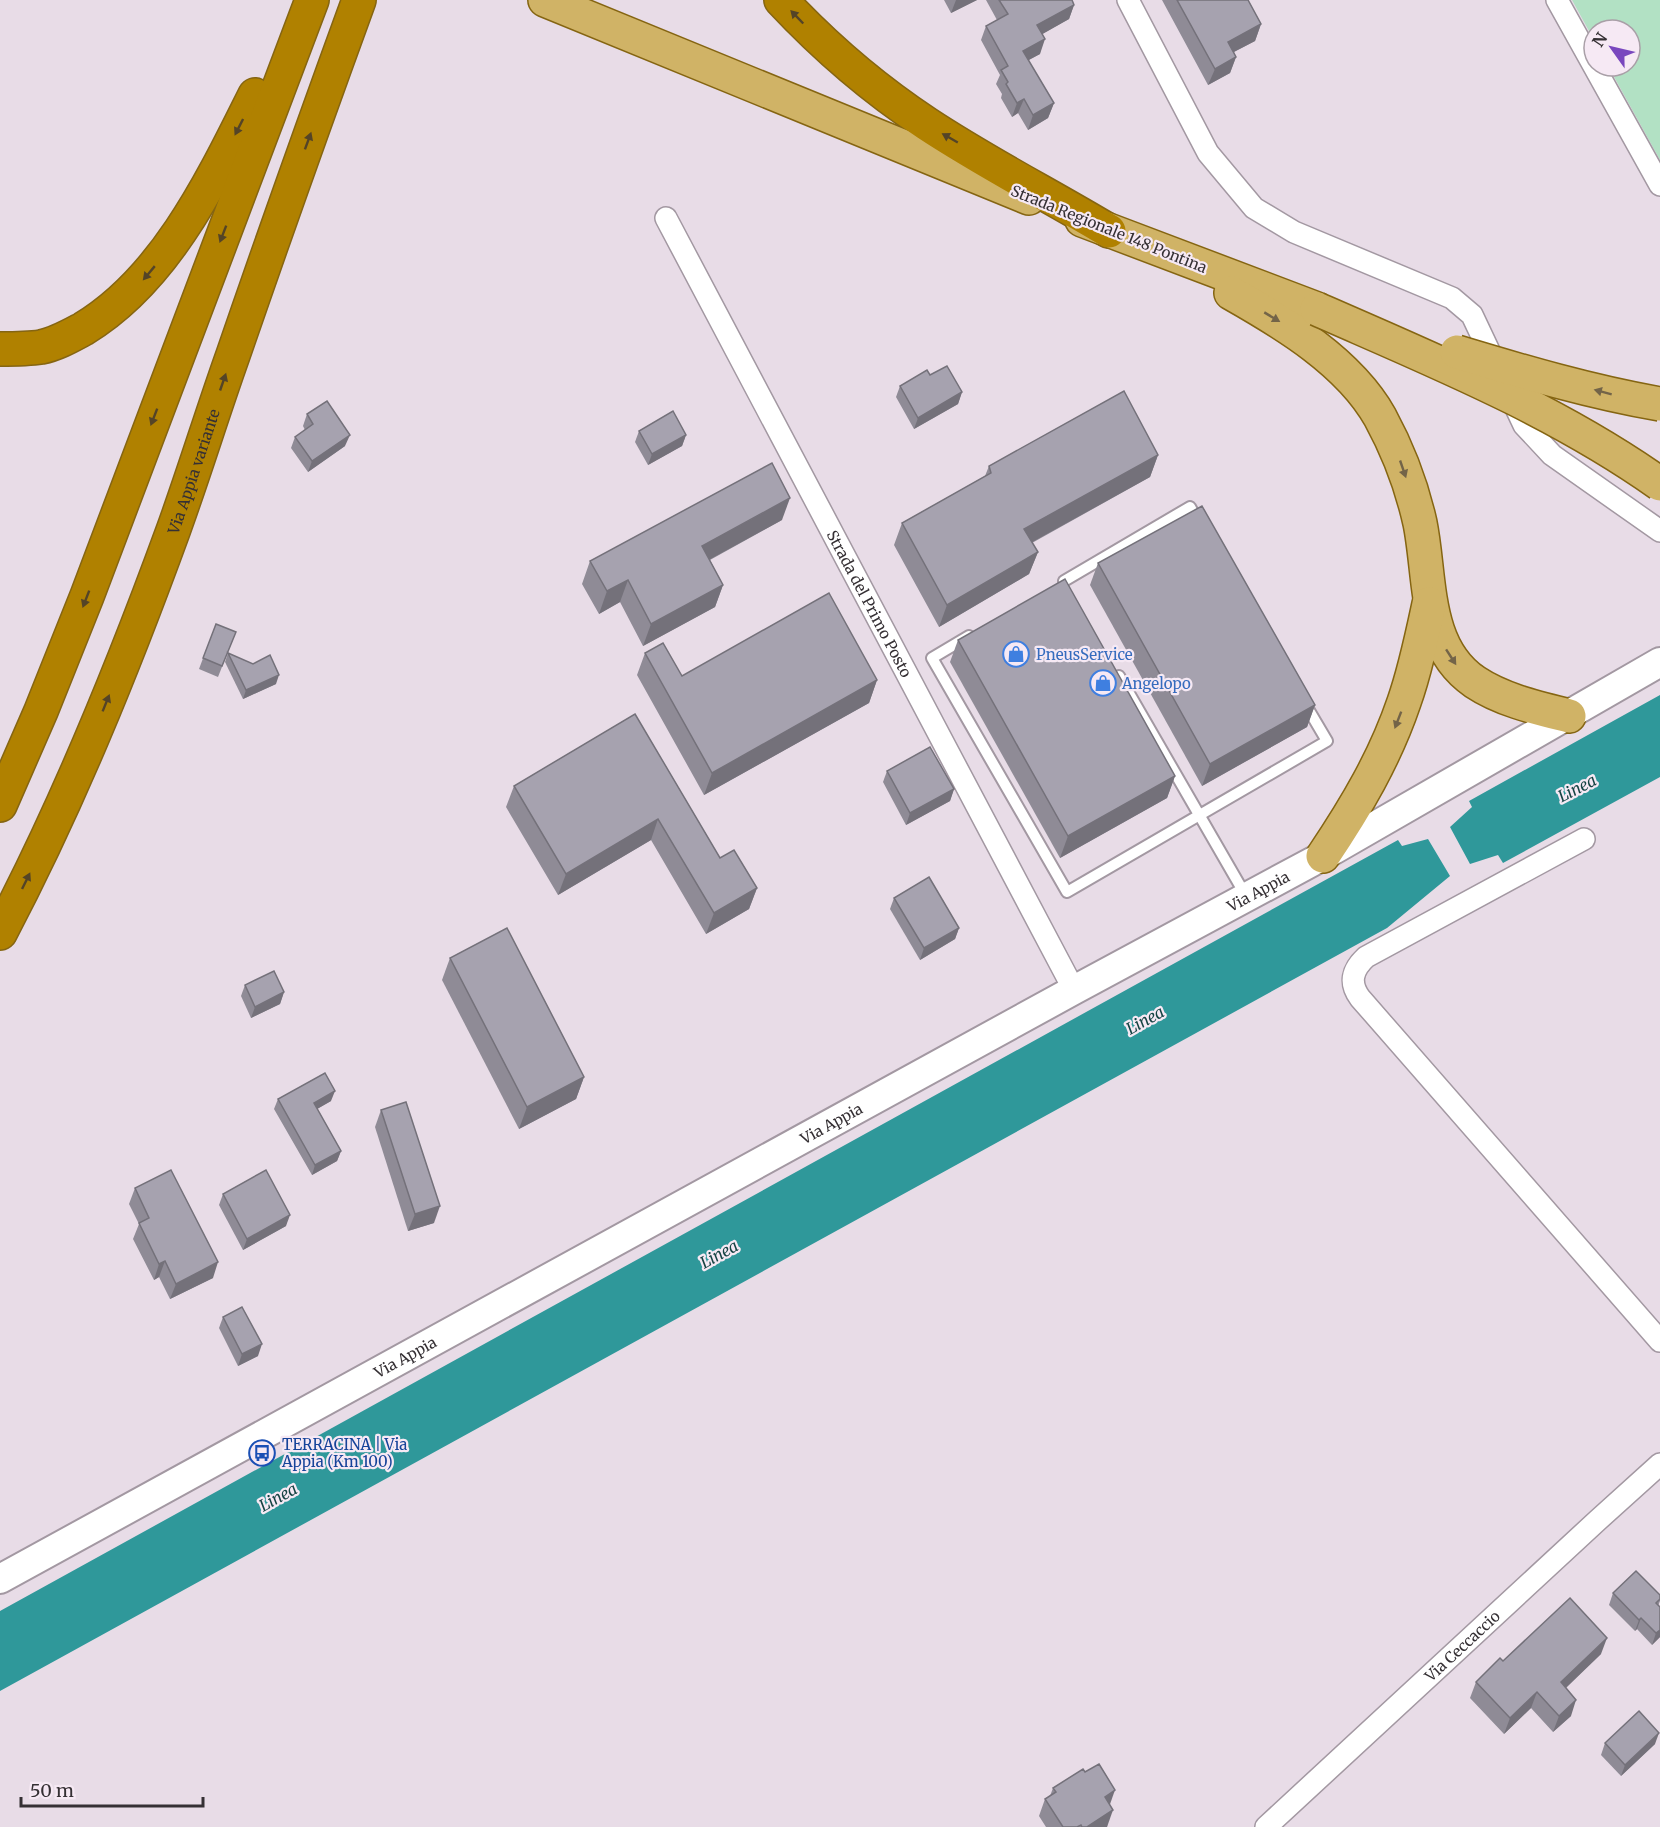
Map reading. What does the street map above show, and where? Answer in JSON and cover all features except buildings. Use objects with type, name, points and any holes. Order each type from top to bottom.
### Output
[{"type":"highway","points":[[0,805],[87,596],[230,176],[303,0]]},
{"type":"highway","points":[[0,349],[52,344],[80,331],[118,305],[138,286],[230,176],[312,0]]},
{"type":"highway","name":"Via Appia variante","points":[[0,933],[54,821],[135,631],[173,530],[287,196],[359,0]]},
{"type":"highway","points":[[781,0],[841,59],[907,110],[945,135],[1109,231]]},
{"type":"main road","name":"Strada Regionale 148 Pontina","points":[[545,0],[1109,231],[1317,309],[1539,410],[1595,441],[1660,484]]},
{"type":"main road","points":[[1109,231],[1207,281],[1285,325],[1345,373],[1363,391],[1380,416],[1398,452],[1420,522],[1430,603],[1450,659],[1475,682],[1492,691],[1528,705],[1569,716]]},
{"type":"main road","points":[[1317,309],[1519,370],[1624,398],[1660,404]]},
{"type":"main road","points":[[1323,856],[1359,801],[1386,751],[1405,701],[1430,603]]},
{"type":"main road","name":"Via Appia","points":[[0,1579],[1074,990],[1247,898],[1660,662]]},
{"type":"street","points":[[1128,0],[1208,153],[1254,208],[1294,232],[1452,298],[1473,315],[1524,425],[1552,456],[1660,531]]},
{"type":"street","points":[[1557,0],[1660,185]]},
{"type":"street","name":"Strada del Primo Posto","points":[[666,218],[1074,990]]},
{"type":"street","points":[[1584,839],[1366,957],[1355,970],[1353,985],[1360,998],[1660,1341]]},
{"type":"street","name":"Via Ceccaccio","points":[[1266,1827],[1660,1464]]},
{"type":"lane","points":[[1054,587],[1067,586],[1190,507],[1208,537]]},
{"type":"lane","points":[[982,628],[932,657],[1067,892],[1327,741],[1297,690]]},
{"type":"lane","points":[[1111,663],[1247,898]]},
{"type":"green space","points":[[1572,0],[1660,0],[1660,160],[1615,78],[1642,78],[1642,18],[1582,18]]},
{"type":"water","name":"Linea","points":[[1660,695],[1660,777],[1503,863],[1498,855],[1470,864],[1450,827],[1472,807],[1469,801]]},
{"type":"water","name":"Linea","points":[[1428,839],[1450,876],[1387,928],[0,1691],[0,1611],[1398,840],[1402,846]]},
{"type":"place","name":"PneusService","points":[[1016,654]]},
{"type":"place","name":"Angelopo","points":[[1103,683]]},
{"type":"place","name":"TERRACINA | Via Appia (Km 100)","points":[[262,1453]]}]
